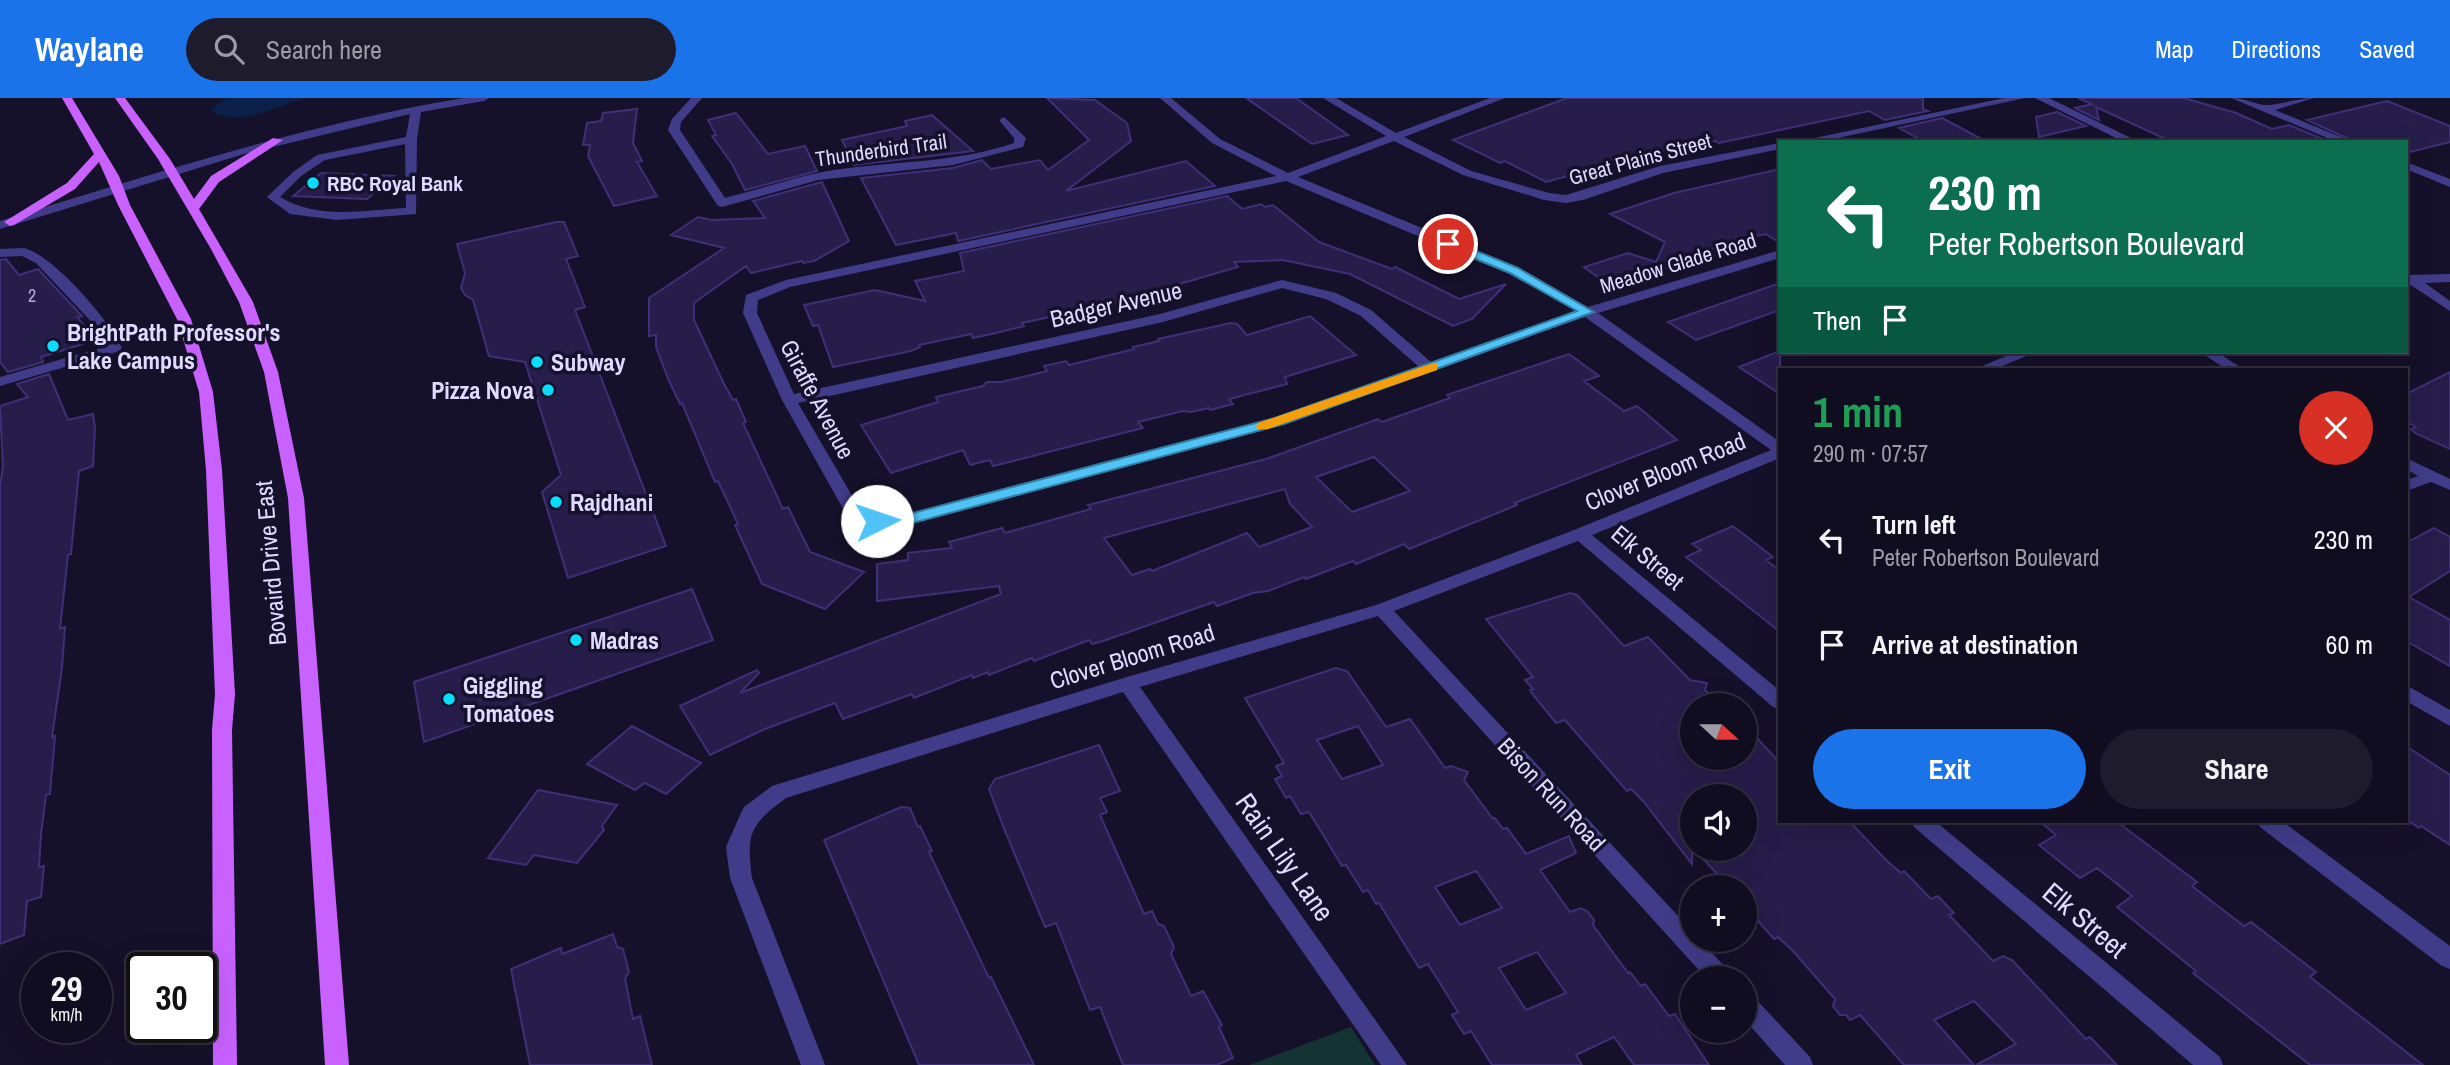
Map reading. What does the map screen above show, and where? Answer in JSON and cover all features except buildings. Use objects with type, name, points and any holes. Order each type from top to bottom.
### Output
[{"type":"main road","name":"Bovaird Drive East","points":[[67,98],[118,188],[184,319],[206,392],[214,470],[225,694],[222,730],[225,1065]]},
{"type":"main road","name":"Bovaird Drive East","points":[[120,98],[170,171],[246,302],[271,372],[296,498],[337,1065]]},
{"type":"main road","points":[[193,209],[215,179],[277,140]]},
{"type":"main road","points":[[5,223],[71,186],[99,155]]},
{"type":"street","points":[[5,223],[277,140],[416,109],[484,98]]},
{"type":"street","name":"Thunderbird Trail","points":[[697,98],[676,121],[674,130],[722,203],[829,174],[1006,150],[1018,145],[1020,138],[1004,120]]},
{"type":"street","points":[[1165,98],[1216,141],[1287,177],[1514,271],[1587,312],[1778,450]]},
{"type":"street","name":"Great Plains Street","points":[[1328,98],[1395,137],[1467,173],[1548,197],[1566,199],[1660,170],[1778,146]]},
{"type":"street","points":[[1287,177],[1500,98]]},
{"type":"street","points":[[1811,140],[2020,98]]},
{"type":"street","points":[[2040,98],[2130,140]]},
{"type":"street","points":[[2236,98],[2343,140]]},
{"type":"street","points":[[2265,109],[2309,98]]},
{"type":"street","points":[[411,139],[321,157],[297,174],[273,197],[294,211],[337,216],[412,211],[411,139],[416,109]]},
{"type":"street","points":[[2408,166],[2450,183]]},
{"type":"street","points":[[2434,176],[2450,171]]},
{"type":"street","name":"Giraffe Avenue","points":[[1287,177],[786,284],[751,298],[750,313],[789,400],[852,510],[877,521],[905,520],[1279,421],[1587,312]]},
{"type":"street","points":[[0,253],[24,252],[41,260],[107,331],[115,348],[0,382]]},
{"type":"street","name":"Meadow Glade Road","points":[[1587,312],[1778,255]]},
{"type":"street","points":[[2409,279],[2450,278]]},
{"type":"street","points":[[2409,279],[2450,307]]},
{"type":"street","name":"Badger Avenue","points":[[789,400],[1163,318],[1282,284],[1331,296],[1366,313],[1429,368]]},
{"type":"street","points":[[1985,368],[2023,354]]},
{"type":"street","points":[[2210,354],[2234,368]]},
{"type":"street","name":"Clover Bloom Road","points":[[813,1065],[741,878],[737,847],[751,813],[779,792],[1127,684],[1382,609],[1580,534],[1778,452]]},
{"type":"street","points":[[2408,464],[2450,485]]},
{"type":"street","points":[[2408,485],[2432,477]]},
{"type":"street","name":"Elk Street","points":[[1580,534],[1778,700]]},
{"type":"street","name":"Bison Run Road","points":[[1382,609],[1710,966]]},
{"type":"street","name":"Rain Lily Lane","points":[[1127,684],[1395,1065]]},
{"type":"street","points":[[2408,693],[2450,719]]},
{"type":"street","name":"Elk Street","points":[[1923,823],[2211,1065]]},
{"type":"street","points":[[2270,823],[2450,959]]},
{"type":"street","points":[[1757,1017],[1801,1065]]},
{"type":"green space","points":[[1351,1027],[1375,1065],[1249,1065]]},
{"type":"water","points":[[227,98],[306,98],[249,116],[214,113],[211,109]]},
{"type":"slow traffic","points":[[1263,426],[1433,367]]},
{"type":"place","name":"RBC Royal Bank","points":[[313,183]]},
{"type":"place","name":"BrightPath Professor's Lake Campus","points":[[53,346]]},
{"type":"place","name":"Subway","points":[[537,362]]},
{"type":"place","name":"Pizza Nova","points":[[548,390]]},
{"type":"place","name":"Rajdhani","points":[[556,502]]},
{"type":"place","name":"Madras","points":[[576,640]]},
{"type":"place","name":"Giggling Tomatoes","points":[[449,699]]},
{"type":"route","points":[[877,521],[905,520],[1279,421],[1587,312],[1514,271],[1448,244]]}]
